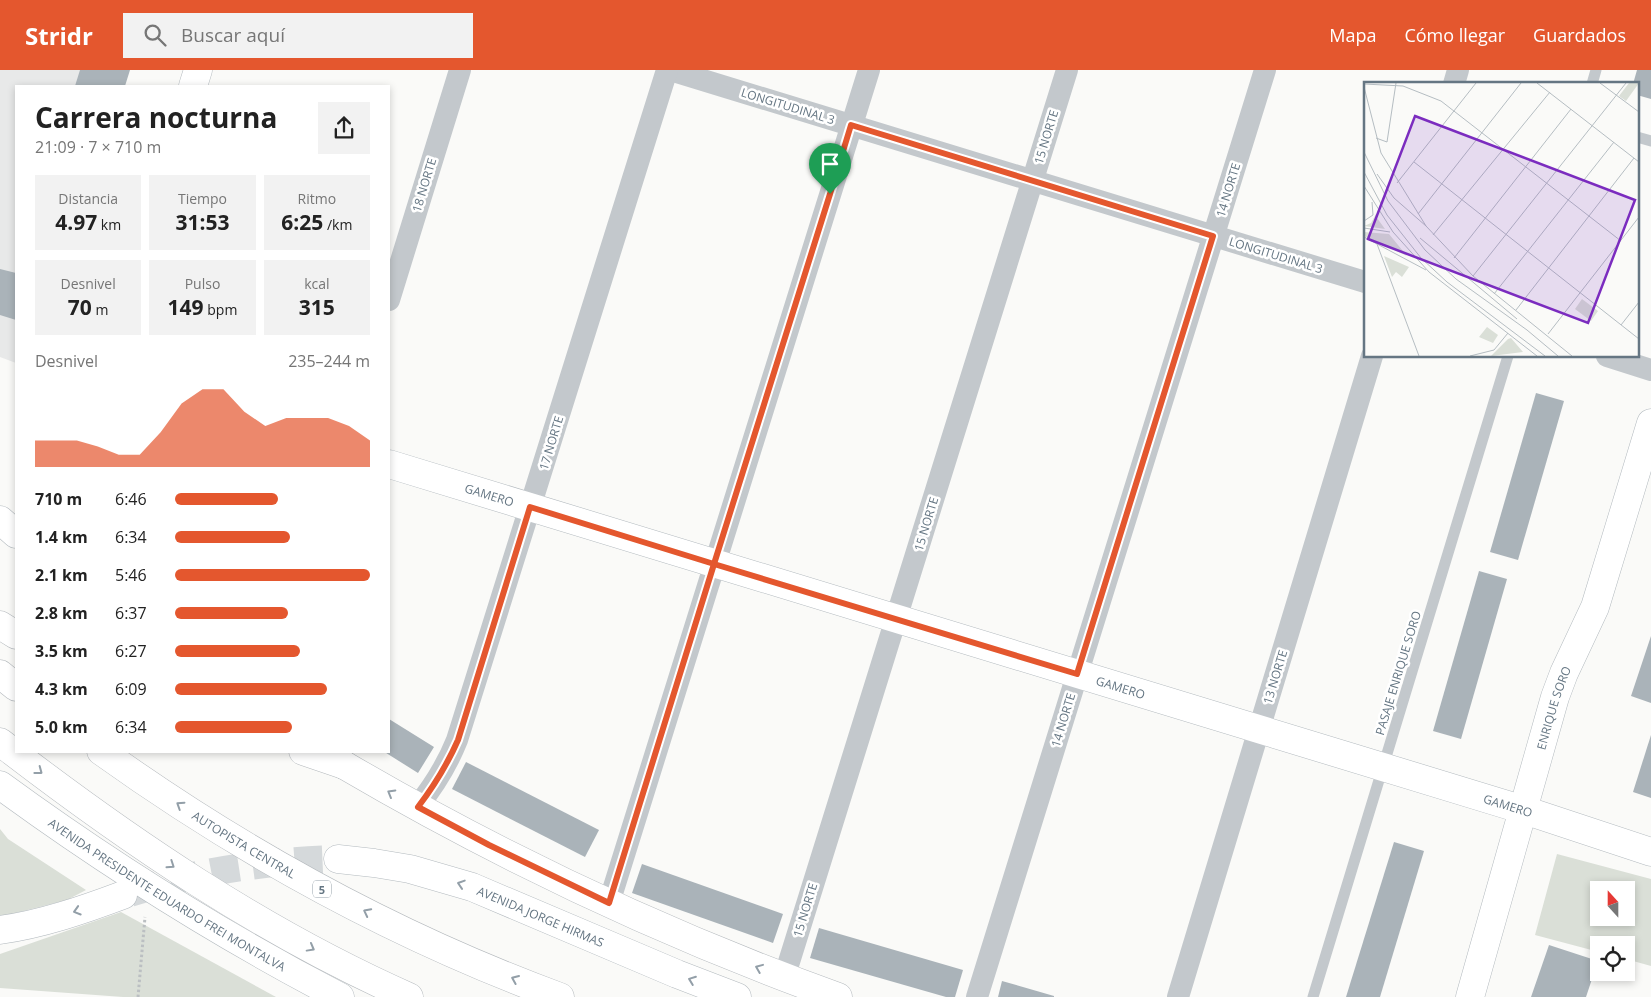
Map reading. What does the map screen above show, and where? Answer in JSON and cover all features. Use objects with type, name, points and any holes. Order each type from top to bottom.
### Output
[{"type":"main road","points":[[193,85],[198,70]]},
{"type":"main road","name":"ENRIQUE SORO","points":[[1470,997],[1555,697],[1595,607],[1651,423]]},
{"type":"main road","name":"GAMERO","points":[[390,464],[1524,810],[1651,852]]},
{"type":"main road","points":[[0,520],[15,533]]},
{"type":"main road","points":[[0,625],[15,634]]},
{"type":"main road","points":[[0,674],[15,686]]},
{"type":"main road","points":[[0,742],[74,798],[196,882],[326,956],[409,997]]},
{"type":"main road","name":"AUTOPISTA CENTRAL","points":[[104,753],[198,817],[264,857],[331,894],[469,960],[560,997]]},
{"type":"main road","points":[[312,753],[334,758],[497,850],[609,903],[696,942],[784,978],[838,997]]},
{"type":"main road","name":"AVENIDA PRESIDENTE EDUARDO FREI MONTALVA","points":[[0,784],[97,853],[135,891],[225,934],[340,997]]},
{"type":"main road","name":"AVENIDA JORGE HIRMAS","points":[[338,859],[410,870],[472,887],[677,974],[737,997]]},
{"type":"main road","points":[[0,930],[48,920],[135,891]]},
{"type":"street","name":"18 NORTE","points":[[390,297],[460,70]]},
{"type":"street","name":"LONGITUDINAL 3","points":[[669,70],[1364,282]]},
{"type":"street","name":"17 NORTE","points":[[418,807],[438,780],[458,740],[669,70]]},
{"type":"street","points":[[609,903],[869,70]]},
{"type":"street","name":"15 NORTE","points":[[784,978],[1067,70]]},
{"type":"street","name":"14 NORTE","points":[[978,997],[1265,70]]},
{"type":"street","name":"13 NORTE","points":[[1178,997],[1371,358]]},
{"type":"street","points":[[1613,358],[1651,370]]},
{"type":"lane","points":[[1638,137],[1651,141]]},
{"type":"lane","name":"PASAJE ENRIQUE SORO","points":[[1313,997],[1507,358]]},
{"type":"path","points":[[135,891],[138,997]]},
{"type":"shaded area","points":[[0,70],[129,70],[124,85],[15,85],[15,363],[0,357]]},
{"type":"shaded area","points":[[0,829],[8,839],[86,890],[67,900],[0,917]]},
{"type":"shaded area","points":[[1557,854],[1651,879],[1651,966],[1635,962],[1635,936],[1590,936],[1590,950],[1535,935]]},
{"type":"shaded area","points":[[121,912],[276,997],[123,997],[0,988],[0,954]]},
{"type":"building","points":[[80,70],[130,70],[125,85],[75,85]]},
{"type":"building","points":[[1637,70],[1651,70],[1651,99],[1638,95],[1638,82],[1634,82]]},
{"type":"building","points":[[0,269],[15,273],[15,320],[0,315]]},
{"type":"building","points":[[1536,393],[1564,401],[1518,560],[1490,552]]},
{"type":"building","points":[[1479,571],[1507,579],[1461,739],[1433,731]]},
{"type":"building","points":[[1651,636],[1651,703],[1631,696]]},
{"type":"building","points":[[390,720],[434,747],[418,773],[386,753],[390,753]]},
{"type":"building","points":[[1651,735],[1651,798],[1633,792]]},
{"type":"building","points":[[466,762],[599,830],[585,857],[452,789]]},
{"type":"building","points":[[1394,842],[1424,851],[1380,997],[1346,997]]},
{"type":"building","points":[[642,864],[783,914],[773,943],[632,893]]},
{"type":"building","points":[[819,928],[963,970],[955,997],[946,997],[810,958]]},
{"type":"building","points":[[1549,945],[1590,958],[1591,981],[1586,997],[1531,997]]},
{"type":"building","points":[[1002,981],[1054,996],[1054,997],[998,997]]},
{"type":"tunnel","points":[[130,893],[156,885],[232,868],[284,862],[338,859]]},
{"type":"route","points":[[830,194],[714,564],[530,507],[458,740],[433,787],[418,807],[548,875],[609,903],[714,564],[1077,674],[1213,236],[851,125],[830,194]]}]
